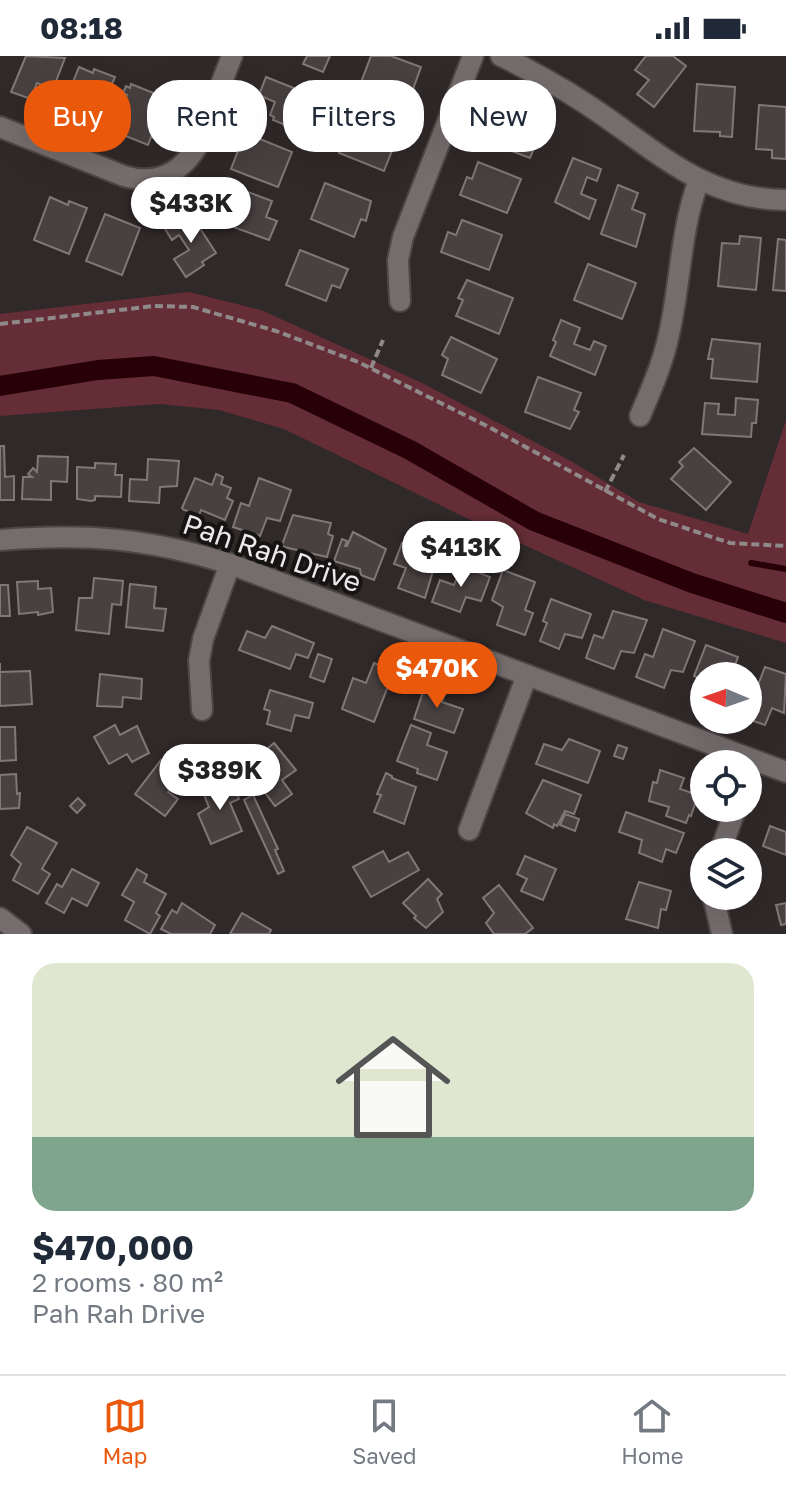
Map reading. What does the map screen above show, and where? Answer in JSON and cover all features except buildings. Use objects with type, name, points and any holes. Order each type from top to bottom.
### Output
[{"type":"street","points":[[0,127],[124,176],[134,179],[162,178],[189,159],[196,148],[232,56]]},
{"type":"street","points":[[400,301],[398,260],[403,237],[473,56]]},
{"type":"street","points":[[501,56],[564,89],[651,151],[699,180],[744,196],[786,200]]},
{"type":"street","points":[[640,416],[657,376],[669,334],[681,243],[699,180]]},
{"type":"street","name":"Pah Rah Drive","points":[[0,540],[94,536],[187,550],[527,675],[710,750]]},
{"type":"street","points":[[202,710],[199,661],[203,639],[230,564]]},
{"type":"street","points":[[469,830],[527,675]]},
{"type":"street","name":"Pah Rah Drive","points":[[762,769],[786,772]]},
{"type":"street","points":[[716,910],[722,934]]},
{"type":"street","points":[[0,918],[21,934]]},
{"type":"path","points":[[0,324],[154,306],[193,307],[276,331],[371,368],[487,426],[658,519],[730,543],[786,546]]},
{"type":"path","points":[[371,368],[383,340]]},
{"type":"path","points":[[605,492],[624,455]]},
{"type":"shaded area","points":[[189,292],[261,310],[420,382],[569,460],[639,502],[748,534],[786,420],[786,643],[644,600],[284,429],[219,410],[160,404],[0,416],[0,314]]},
{"type":"waterway","points":[[0,386],[98,370],[154,366],[292,393],[410,450],[534,521],[692,583],[786,613]]},
{"type":"waterway","points":[[751,563],[786,569]]}]
